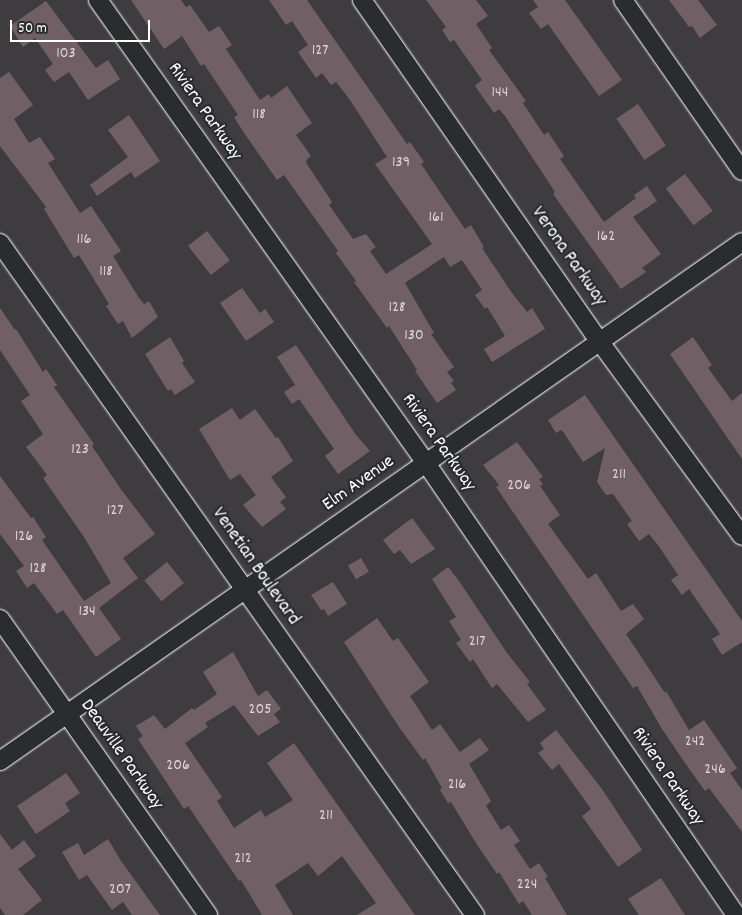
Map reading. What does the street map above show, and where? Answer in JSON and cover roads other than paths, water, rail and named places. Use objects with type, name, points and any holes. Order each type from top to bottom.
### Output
[{"type":"street","name":"Riviera Parkway","points":[[98,0],[426,463],[736,915]]},
{"type":"street","name":"Verona Parkway","points":[[362,0],[600,342],[742,536]]},
{"type":"street","points":[[623,0],[742,170]]},
{"type":"street","name":"Elm Avenue","points":[[0,761],[742,242]]},
{"type":"street","name":"Venetian Boulevard","points":[[0,243],[475,915]]},
{"type":"street","name":"Deauville Parkway","points":[[0,619],[208,915]]}]
